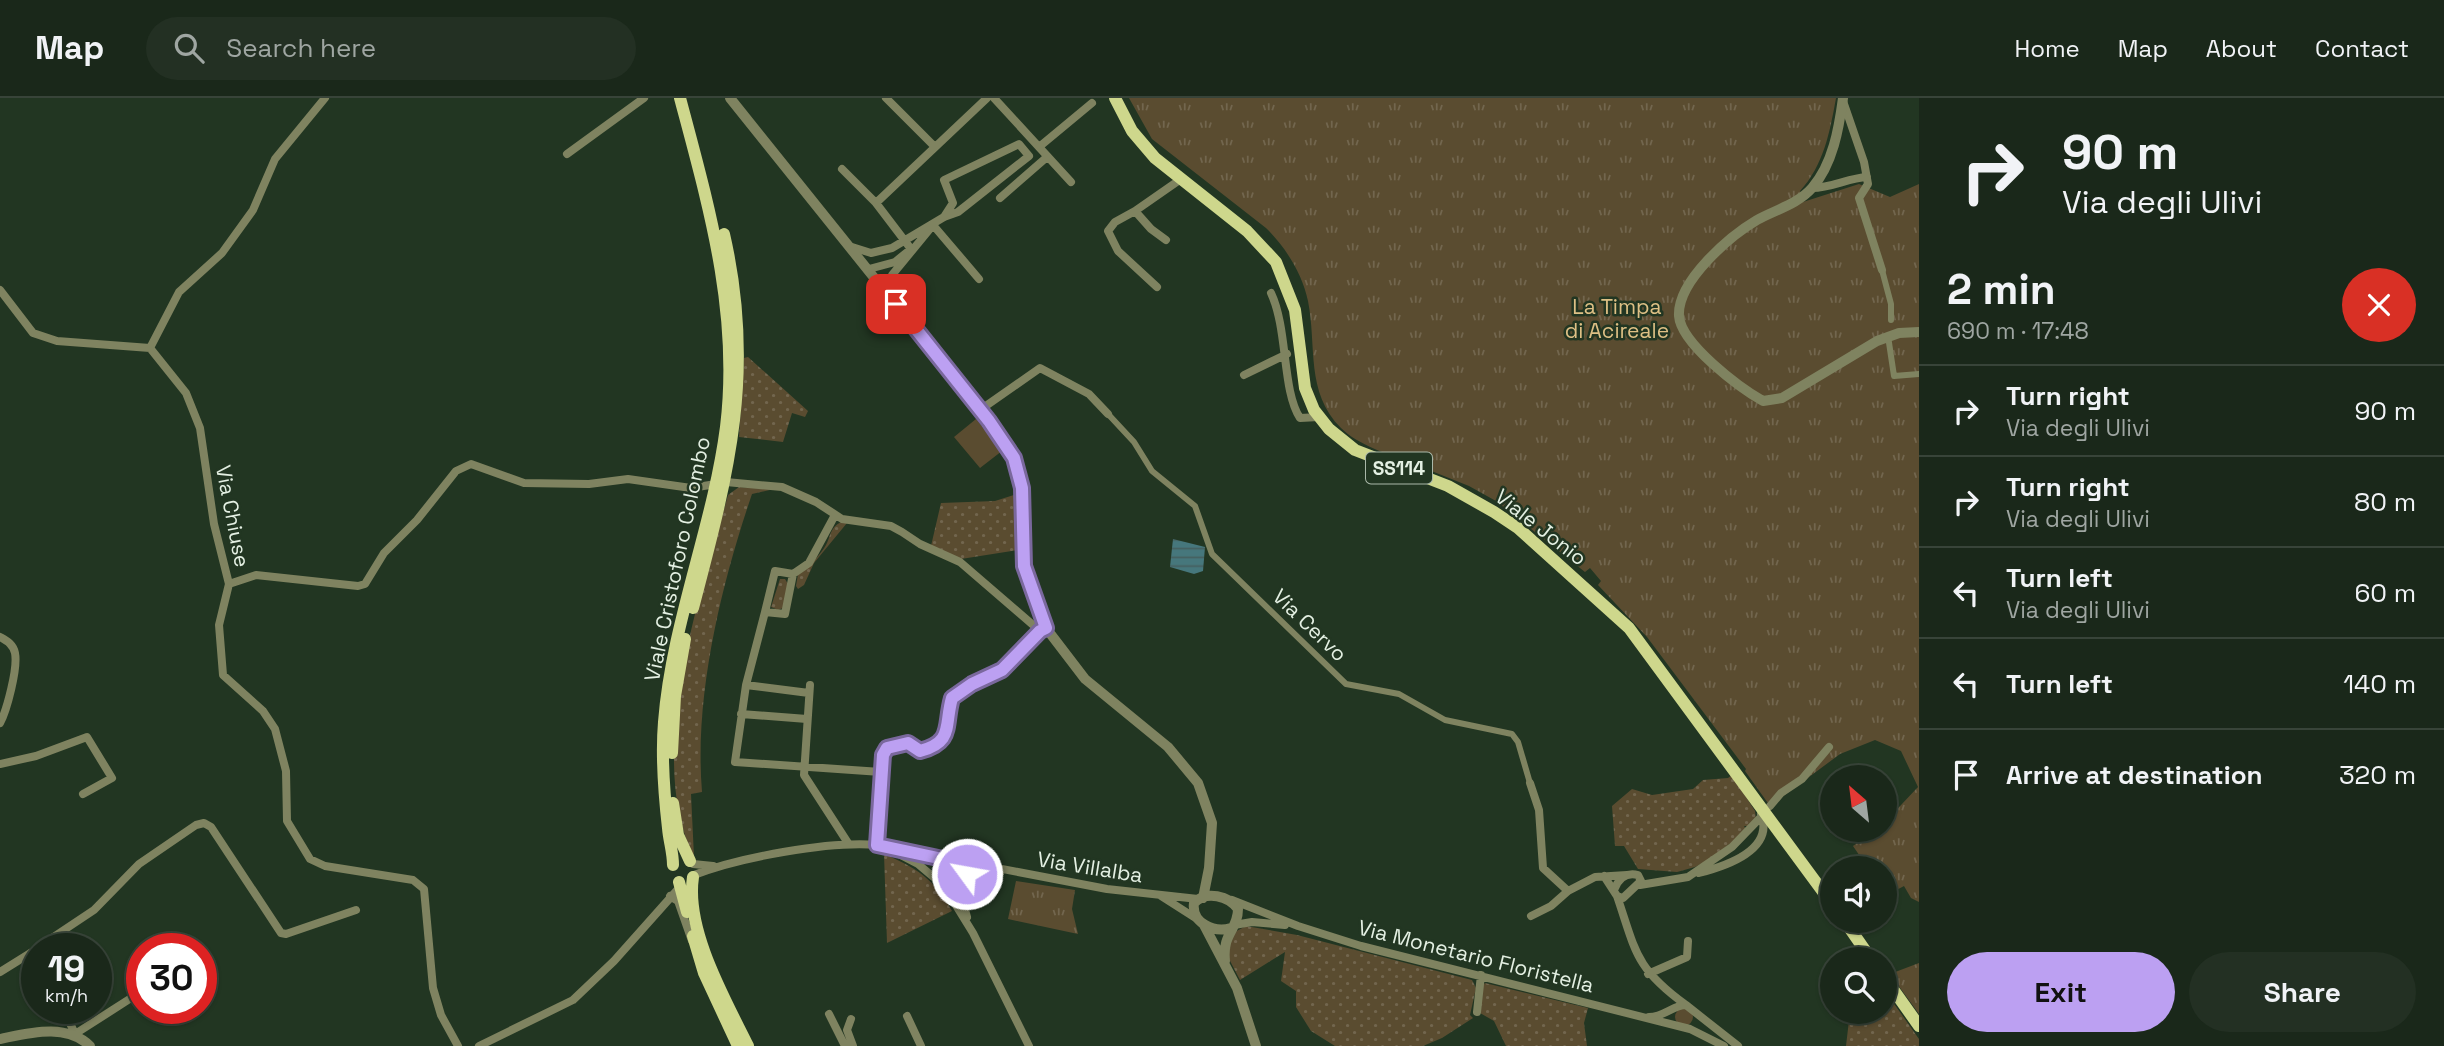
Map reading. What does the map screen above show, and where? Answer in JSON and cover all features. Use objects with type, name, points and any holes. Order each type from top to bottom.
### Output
[{"type":"main road","name":"Viale Cristoforo Colombo","points":[[680,98],[714,228],[727,315],[728,399],[721,483],[676,639],[665,715],[664,789],[674,883],[685,901],[696,951],[738,1046]]},
{"type":"main road","name":"Viale Cristoforo Colombo","points":[[688,98],[725,240],[737,314],[738,378],[721,483],[684,641],[675,696],[673,808],[678,835],[693,869],[692,896],[703,943],[748,1046]]},
{"type":"main road","name":"Viale Jonio","points":[[1115,98],[1143,145],[1247,231],[1276,262],[1295,310],[1305,388],[1328,429],[1354,450],[1475,500],[1537,545],[1629,628],[1820,887]]},
{"type":"main road","points":[[681,859],[693,869],[686,883],[674,883],[681,859]]},
{"type":"main road","points":[[1897,995],[1919,1026]]},
{"type":"street","points":[[0,290],[27,328],[41,336],[57,341],[150,348],[179,292],[222,253],[253,210],[275,159],[325,98]]},
{"type":"street","points":[[567,154],[644,98]]},
{"type":"street","points":[[730,98],[869,268],[1008,449],[1019,473],[1024,566],[1043,629]]},
{"type":"street","points":[[886,98],[935,147]]},
{"type":"street","points":[[876,203],[987,98]]},
{"type":"street","points":[[994,98],[1071,182]]},
{"type":"street","points":[[1843,99],[1867,177],[1868,184],[1859,198],[1891,304],[1891,320]]},
{"type":"street","points":[[1812,188],[1834,145],[1843,99]]},
{"type":"street","points":[[1039,147],[1091,103]]},
{"type":"street","points":[[869,268],[904,240],[958,212],[1029,156],[1019,144],[944,180],[953,203],[944,217]]},
{"type":"street","points":[[1000,198],[1047,157]]},
{"type":"street","points":[[842,169],[876,203],[911,249]]},
{"type":"street","points":[[1867,177],[1854,178],[1825,188],[1812,188],[1739,232],[1715,252],[1688,286],[1679,318],[1682,329],[1692,344],[1763,401],[1782,398],[1888,336],[1919,332]]},
{"type":"street","points":[[1157,286],[1118,251],[1108,231],[1115,222],[1181,179]]},
{"type":"street","points":[[1135,211],[1151,229],[1166,240]]},
{"type":"street","points":[[896,304],[892,275],[933,225]]},
{"type":"street","points":[[933,225],[979,279]]},
{"type":"street","points":[[852,247],[871,253],[892,248]]},
{"type":"street","points":[[869,268],[895,262],[911,249]]},
{"type":"street","points":[[1271,293],[1287,354],[1291,397],[1297,413],[1306,419],[1319,417]]},
{"type":"street","points":[[1888,336],[1894,376],[1919,374]]},
{"type":"street","name":"Via Chiuse","points":[[150,348],[180,382],[197,419],[216,534],[229,584],[219,625],[221,667],[223,675],[263,711],[275,729],[286,771],[287,821],[305,852],[318,864],[420,884],[427,897],[433,988],[441,1014],[458,1046]]},
{"type":"street","points":[[1244,375],[1287,354]]},
{"type":"street","name":"Via Cervo","points":[[980,410],[1040,368],[1089,394],[1128,434],[1152,471],[1195,506],[1212,554],[1346,684],[1399,694],[1446,720],[1512,734],[1518,742],[1539,810],[1543,868],[1568,891]]},
{"type":"street","points":[[229,584],[256,575],[358,586],[365,584],[384,552],[416,520],[456,471],[471,464],[524,483],[589,484],[628,480],[691,488],[721,483],[782,487],[856,523],[891,526],[920,544],[952,556],[997,595],[1043,629],[1085,679],[1168,747],[1191,771],[1206,800],[1212,823],[1209,868],[1201,898],[1193,906],[1225,961],[1250,1021],[1256,1046]]},
{"type":"street","points":[[835,515],[809,563],[793,574],[775,571],[746,685],[735,762],[881,772]]},
{"type":"street","points":[[764,615],[785,614],[793,574]]},
{"type":"street","points":[[881,846],[881,772],[887,748],[908,743],[920,751],[932,747],[945,736],[952,698],[972,684],[1002,670],[1043,629]]},
{"type":"street","points":[[0,637],[9,642],[15,653],[6,709],[0,723]]},
{"type":"street","points":[[746,685],[809,689],[804,775],[848,843]]},
{"type":"street","points":[[741,714],[807,719]]},
{"type":"street","points":[[0,764],[36,756],[87,737],[112,778],[83,794]]},
{"type":"street","points":[[1770,806],[1781,793],[1802,779],[1829,747]]},
{"type":"street","points":[[1624,916],[1628,896],[1640,885],[1688,877],[1725,864],[1760,842],[1765,823],[1754,795]]},
{"type":"street","points":[[1688,877],[1732,847],[1760,818]]},
{"type":"street","points":[[59,933],[104,902],[139,864],[196,825],[204,823],[211,827],[281,933],[286,934],[356,911]]},
{"type":"street","points":[[693,869],[848,843],[881,846],[1014,873]]},
{"type":"street","points":[[881,846],[918,864],[942,884],[973,933]]},
{"type":"street","points":[[957,862],[966,871],[961,900],[973,933],[1029,1046]]},
{"type":"street","points":[[942,884],[941,868],[957,862]]},
{"type":"street","points":[[1209,868],[1214,889],[1238,909],[1233,927],[1225,939],[1225,961]]},
{"type":"street","points":[[942,884],[957,888],[978,873],[1014,873]]},
{"type":"street","name":"Via Villalba","points":[[1014,873],[1161,897],[1201,898]]},
{"type":"street","points":[[1616,892],[1627,875]]},
{"type":"street","points":[[1531,916],[1595,877],[1638,875],[1661,880]]},
{"type":"street","points":[[1638,875],[1640,885]]},
{"type":"street","points":[[1604,876],[1616,892],[1634,952],[1648,974],[1738,1046]]},
{"type":"street","points":[[479,1046],[573,1000],[614,961],[674,883]]},
{"type":"street","points":[[1616,892],[1628,896]]},
{"type":"street","points":[[1161,897],[1219,930],[1252,922],[1298,926]]},
{"type":"street","points":[[1201,898],[1225,898],[1298,926]]},
{"type":"street","name":"Via Monetario Floristella","points":[[1298,926],[1679,1027]]},
{"type":"street","points":[[1648,974],[1687,957],[1688,941]]},
{"type":"street","points":[[0,972],[21,959]]},
{"type":"street","points":[[1477,1012],[1481,975]]},
{"type":"street","points":[[1669,993],[1672,1022],[1724,1046]]},
{"type":"street","points":[[0,1039],[59,1031],[75,1034],[126,1001]]},
{"type":"street","points":[[1646,1017],[1686,1005]]},
{"type":"street","points":[[829,1014],[845,1046]]},
{"type":"street","points":[[1690,1028],[1697,1023],[1697,1014]]},
{"type":"street","points":[[907,1016],[921,1046]]},
{"type":"street","points":[[851,1019],[847,1030],[853,1046]]},
{"type":"street","points":[[1016,1023],[1021,1046]]},
{"type":"street","points":[[70,1024],[75,1034],[90,1046]]},
{"type":"green space","name":"La Timpa di Acireale","points":[[1129,98],[1836,98],[1820,159],[1800,191],[1803,202],[1859,184],[1890,197],[1919,184],[1919,902],[1911,898],[1904,886],[1897,890],[1897,856],[1860,856],[1853,846],[1858,842],[1897,842],[1897,809],[1918,787],[1901,751],[1875,740],[1840,754],[1825,765],[1820,765],[1820,769],[1770,806],[1746,769],[1647,637],[1598,585],[1601,581],[1590,568],[1585,572],[1496,501],[1469,486],[1419,466],[1423,461],[1420,457],[1408,462],[1364,444],[1341,428],[1330,414],[1317,384],[1308,301],[1302,281],[1286,253],[1266,228],[1152,139]]},
{"type":"green space","points":[[748,357],[808,411],[805,417],[792,413],[783,442],[739,437],[744,358]]},
{"type":"green space","points":[[976,419],[1002,451],[980,468],[954,437]]},
{"type":"green space","points":[[739,487],[774,489],[752,494],[720,603],[702,718],[702,792],[691,794],[694,857],[680,817],[674,773],[675,726],[682,677],[704,580],[728,495]]},
{"type":"green space","points":[[1017,494],[1018,550],[961,559],[931,546],[941,503],[995,501]]},
{"type":"green space","points":[[841,522],[847,523],[814,563],[804,585],[798,589],[798,574],[818,556],[832,530]]},
{"type":"green space","points":[[780,579],[785,579],[788,584],[783,608],[778,610],[771,607]]},
{"type":"green space","points":[[1732,775],[1755,811],[1756,819],[1751,826],[1744,826],[1747,831],[1707,861],[1677,872],[1638,869],[1624,846],[1615,846],[1612,806],[1632,789],[1652,795],[1693,789],[1703,780],[1728,778]]},
{"type":"green space","points":[[884,854],[924,876],[939,891],[952,911],[887,943]]},
{"type":"green space","points":[[1016,881],[1075,890],[1072,909],[1078,934],[1008,919]]},
{"type":"green space","points":[[1246,926],[1297,935],[1472,980],[1476,988],[1470,1015],[1473,1018],[1442,1038],[1423,1046],[1335,1046],[1311,1031],[1296,1007],[1296,991],[1281,981],[1285,952],[1240,980],[1228,957],[1231,934]]},
{"type":"green space","points":[[1919,963],[1919,1014],[1897,984],[1897,971]]},
{"type":"green space","points":[[1485,983],[1588,1008],[1584,1023],[1587,1046],[1506,1046],[1494,1021],[1480,1013],[1482,987]]},
{"type":"green space","points":[[1684,1008],[1690,1011],[1693,1017],[1690,1023],[1684,1026],[1678,1023],[1675,1017],[1678,1011]]},
{"type":"green space","points":[[1897,1008],[1919,1039],[1919,1046],[1846,1046],[1849,1024],[1897,1024]]},
{"type":"water","points":[[1173,539],[1205,547],[1203,571],[1194,574],[1170,567]]},
{"type":"route","points":[[896,304],[989,421],[1014,458],[1022,488],[1021,545],[1024,566],[1046,628],[1002,670],[972,684],[952,698],[945,736],[941,742],[920,751],[908,743],[887,748],[883,755],[877,845],[957,862],[964,866],[967,874]]}]
